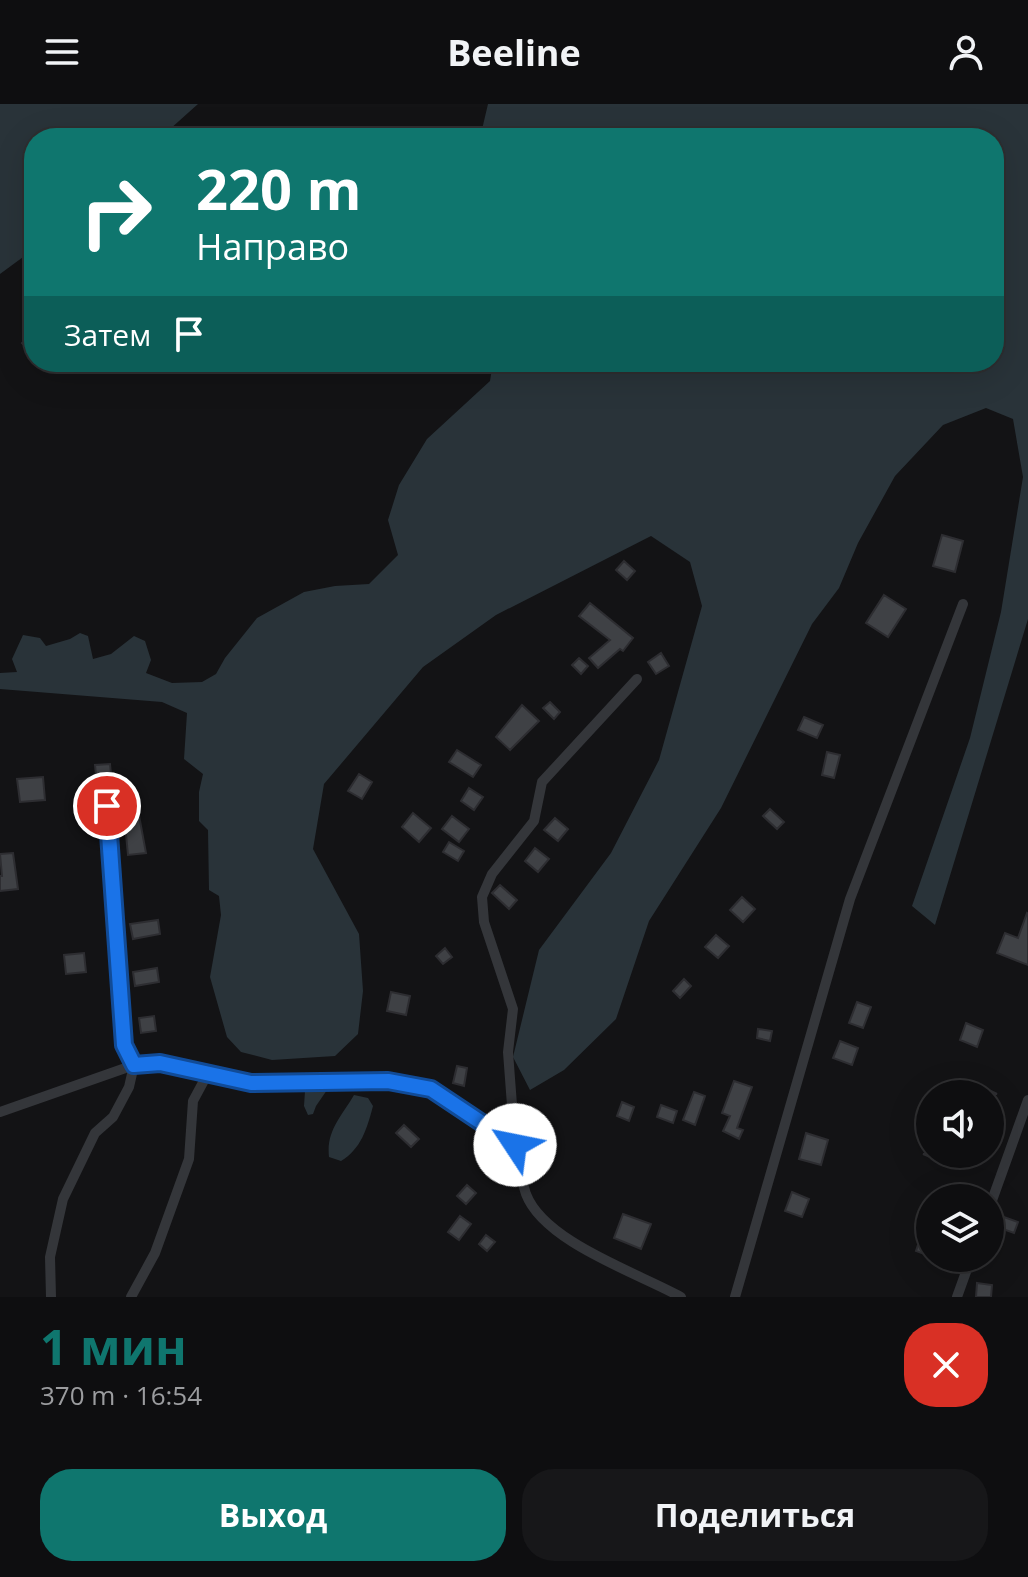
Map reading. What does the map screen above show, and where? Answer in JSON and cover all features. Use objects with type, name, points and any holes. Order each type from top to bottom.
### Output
[{"type":"street","points":[[735,1297],[850,899],[963,604]]},
{"type":"street","points":[[637,679],[542,782],[534,821],[492,874],[482,897],[484,922],[513,1009],[508,1052],[515,1145],[527,1196],[546,1222],[579,1247],[681,1297]]},
{"type":"street","points":[[51,1297],[50,1257],[63,1199],[95,1133],[113,1117],[129,1087],[134,1065],[124,1045],[107,806]]},
{"type":"street","points":[[0,1112],[134,1065],[160,1063],[251,1083],[388,1081],[431,1089],[515,1145]]},
{"type":"street","points":[[131,1297],[155,1253],[189,1159],[193,1101],[207,1075]]},
{"type":"street","points":[[998,1184],[1028,1100]]},
{"type":"street","points":[[957,1297],[966,1272]]},
{"type":"shaded area","points":[[0,104],[198,104],[171,128],[24,128],[24,256],[0,274]]},
{"type":"shaded area","points":[[488,104],[1028,104],[1028,619],[935,925],[912,906],[970,738],[1001,612],[1023,477],[1013,419],[986,408],[943,425],[895,476],[858,543],[839,588],[812,624],[721,808],[649,921],[616,1019],[564,1070],[530,1090],[513,1057],[539,950],[611,853],[659,760],[702,606],[690,562],[651,536],[496,615],[423,667],[324,784],[313,849],[359,934],[363,991],[358,1034],[335,1056],[272,1060],[241,1052],[227,1037],[210,977],[221,915],[219,896],[209,890],[208,830],[199,821],[199,792],[203,774],[184,759],[187,713],[162,702],[0,689],[0,673],[17,672],[12,659],[23,635],[40,638],[46,646],[80,633],[88,636],[93,659],[111,654],[134,636],[145,641],[151,660],[146,673],[172,683],[202,682],[216,674],[257,618],[304,592],[369,584],[398,555],[388,520],[399,485],[427,439],[490,381],[491,372],[1004,372],[1004,128],[482,128]]},
{"type":"shaded area","points":[[316,1087],[327,1090],[313,1114],[308,1115],[304,1106],[305,1091]]},
{"type":"shaded area","points":[[354,1095],[368,1098],[373,1106],[358,1144],[341,1161],[329,1157],[330,1139]]},
{"type":"building","points":[[942,535],[963,541],[955,572],[933,566]]},
{"type":"building","points":[[624,561],[635,571],[627,580],[616,570]]},
{"type":"building","points":[[884,595],[906,609],[888,637],[866,623]]},
{"type":"building","points":[[590,603],[633,638],[623,651],[620,649],[598,668],[589,658],[610,640],[579,616]]},
{"type":"building","points":[[661,653],[669,666],[656,674],[648,662]]},
{"type":"building","points":[[579,658],[588,666],[581,674],[572,665]]},
{"type":"building","points":[[550,702],[560,712],[554,719],[543,708]]},
{"type":"building","points":[[522,705],[539,721],[510,750],[496,737]]},
{"type":"building","points":[[804,717],[823,725],[817,738],[798,730]]},
{"type":"building","points":[[457,750],[481,765],[473,777],[449,762]]},
{"type":"building","points":[[827,752],[840,755],[834,778],[822,775]]},
{"type":"building","points":[[110,764],[111,774],[96,775],[95,765]]},
{"type":"building","points":[[359,774],[372,782],[362,799],[348,791]]},
{"type":"building","points":[[43,777],[45,800],[20,802],[17,779]]},
{"type":"building","points":[[469,788],[483,797],[474,810],[461,801]]},
{"type":"building","points":[[770,809],[784,822],[777,829],[763,816]]},
{"type":"building","points":[[138,810],[146,853],[128,855],[125,824],[122,825],[120,812]]},
{"type":"building","points":[[413,813],[431,828],[419,842],[402,827]]},
{"type":"building","points":[[452,816],[469,829],[459,842],[442,829]]},
{"type":"building","points":[[555,818],[568,829],[558,841],[544,830]]},
{"type":"building","points":[[449,842],[464,851],[458,861],[443,852]]},
{"type":"building","points":[[535,848],[549,859],[538,872],[525,861]]},
{"type":"building","points":[[13,853],[18,889],[0,891],[0,854]]},
{"type":"building","points":[[500,885],[517,900],[509,909],[492,893]]},
{"type":"building","points":[[742,897],[755,909],[743,922],[730,910]]},
{"type":"building","points":[[1027,913],[1028,965],[997,953],[1005,933],[1018,938]]},
{"type":"building","points":[[158,920],[160,934],[133,939],[130,924]]},
{"type":"building","points":[[716,935],[729,946],[718,958],[705,947]]},
{"type":"building","points":[[445,948],[452,957],[443,964],[436,956]]},
{"type":"building","points":[[84,953],[86,972],[66,974],[64,955]]},
{"type":"building","points":[[157,968],[159,982],[135,986],[133,972]]},
{"type":"building","points":[[684,979],[691,986],[680,998],[673,991]]},
{"type":"building","points":[[391,992],[410,996],[406,1015],[387,1011]]},
{"type":"building","points":[[857,1002],[871,1007],[863,1028],[849,1023]]},
{"type":"building","points":[[154,1016],[156,1031],[141,1033],[139,1018]]},
{"type":"building","points":[[966,1023],[983,1030],[977,1047],[960,1040]]},
{"type":"building","points":[[758,1029],[772,1031],[770,1041],[757,1038]]},
{"type":"building","points":[[840,1041],[858,1048],[852,1065],[833,1058]]},
{"type":"building","points":[[457,1066],[467,1068],[464,1086],[453,1083]]},
{"type":"building","points":[[734,1081],[752,1087],[737,1128],[743,1130],[739,1139],[723,1131],[730,1116],[722,1113]]},
{"type":"building","points":[[694,1092],[705,1096],[695,1125],[683,1120]]},
{"type":"building","points":[[622,1102],[634,1107],[629,1121],[617,1116]]},
{"type":"building","points":[[661,1105],[677,1111],[673,1123],[657,1117]]},
{"type":"building","points":[[404,1125],[419,1139],[411,1147],[396,1133]]},
{"type":"building","points":[[806,1133],[828,1140],[821,1165],[799,1159]]},
{"type":"building","points":[[467,1185],[476,1193],[466,1204],[457,1196]]},
{"type":"building","points":[[792,1192],[809,1199],[802,1217],[785,1211]]},
{"type":"building","points":[[623,1214],[651,1224],[641,1249],[614,1238]]},
{"type":"building","points":[[460,1216],[471,1224],[459,1240],[448,1232]]},
{"type":"building","points":[[1004,1217],[1018,1222],[1014,1233],[1004,1229]]},
{"type":"building","points":[[486,1235],[495,1242],[487,1251],[479,1244]]},
{"type":"building","points":[[977,1283],[992,1285],[991,1297],[976,1297]]},
{"type":"route","points":[[107,806],[124,1045],[134,1065],[160,1063],[251,1083],[388,1081],[431,1089],[515,1145]]}]
